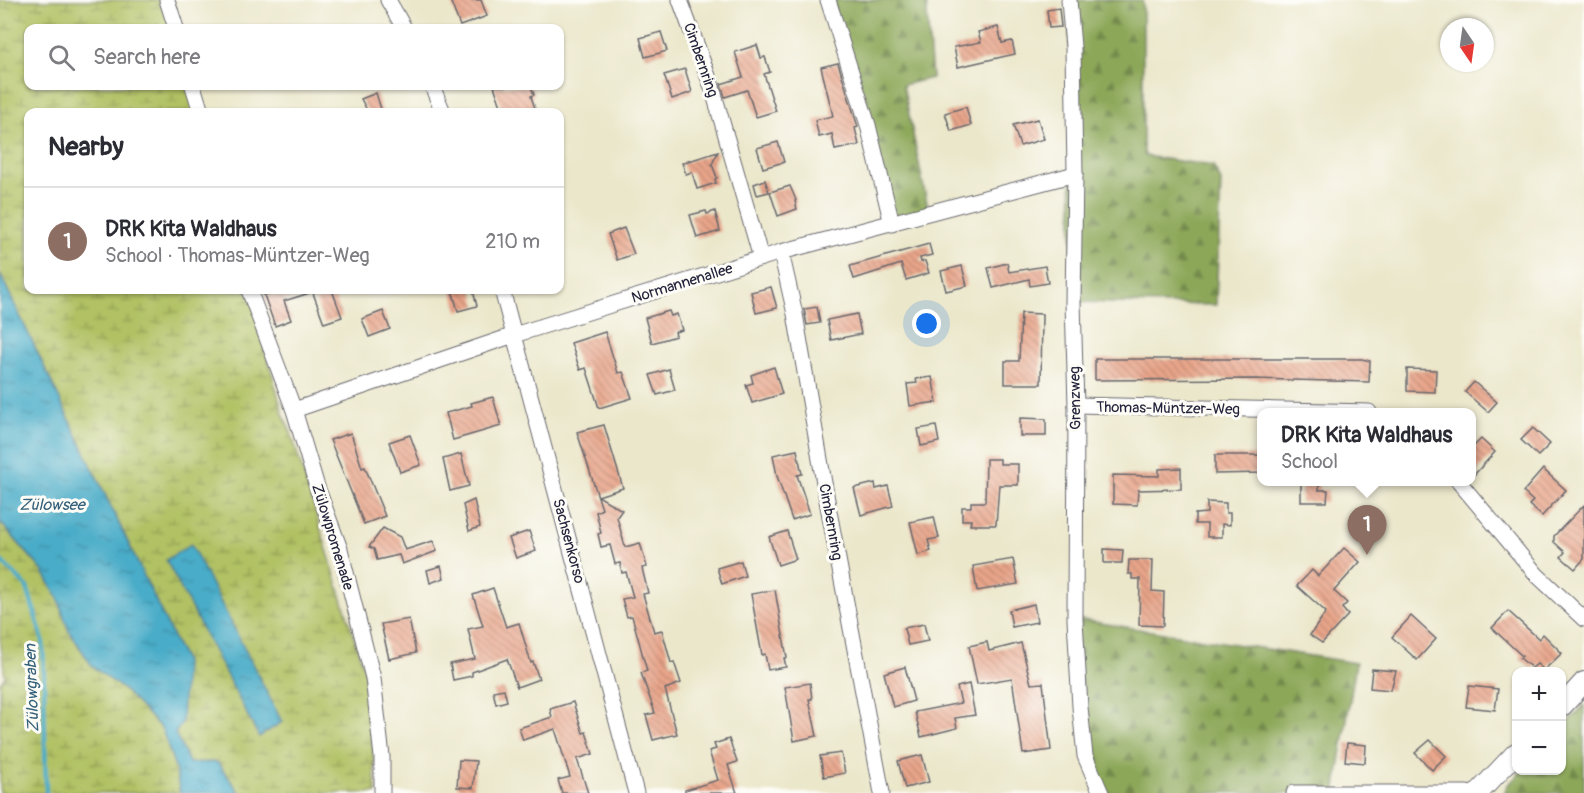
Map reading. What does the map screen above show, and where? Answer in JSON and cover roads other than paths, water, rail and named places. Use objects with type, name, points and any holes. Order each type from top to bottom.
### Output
[{"type":"street","points":[[167,0],[175,24]]},
{"type":"street","points":[[388,0],[402,24]]},
{"type":"street","name":"Cimbernring","points":[[680,0],[712,87],[761,258]]},
{"type":"street","points":[[828,0],[868,125],[892,224]]},
{"type":"street","name":"Grenzweg","points":[[1069,0],[1073,46],[1075,174],[1073,302],[1076,405],[1075,619],[1085,756],[1101,793]]},
{"type":"street","points":[[194,90],[200,108]]},
{"type":"street","points":[[434,90],[441,108]]},
{"type":"street","name":"Normannenallee","points":[[294,410],[514,335],[761,258],[1075,174]]},
{"type":"street","name":"Cimbernring","points":[[781,252],[795,314],[828,506],[882,793]]},
{"type":"street","name":"Zülowpromenade","points":[[250,294],[294,410],[340,549],[373,678],[382,757],[382,793]]},
{"type":"street","name":"Sachsenkorso","points":[[503,294],[636,793]]},
{"type":"street","name":"Thomas-Müntzer-Weg","points":[[1076,405],[1257,409]]},
{"type":"street","points":[[1462,486],[1537,575],[1584,619]]},
{"type":"street","points":[[1566,702],[1584,682]]},
{"type":"street","points":[[1478,793],[1512,757]]},
{"type":"street","points":[[1294,793],[1467,793]]},
{"type":"water","name":"Zülowsee","points":[[0,274],[185,662],[182,723],[175,733],[189,763],[217,762],[240,793],[180,793],[175,767],[162,729],[124,690],[92,666],[68,629],[58,598],[42,570],[0,522]]},
{"type":"water","points":[[191,544],[282,722],[259,737],[166,560]]},
{"type":"waterway","name":"Zülowgraben","points":[[0,560],[27,587],[43,641],[46,793]]},
{"type":"place","name":"DRK Kita Waldhaus","points":[[1367,555]]}]
